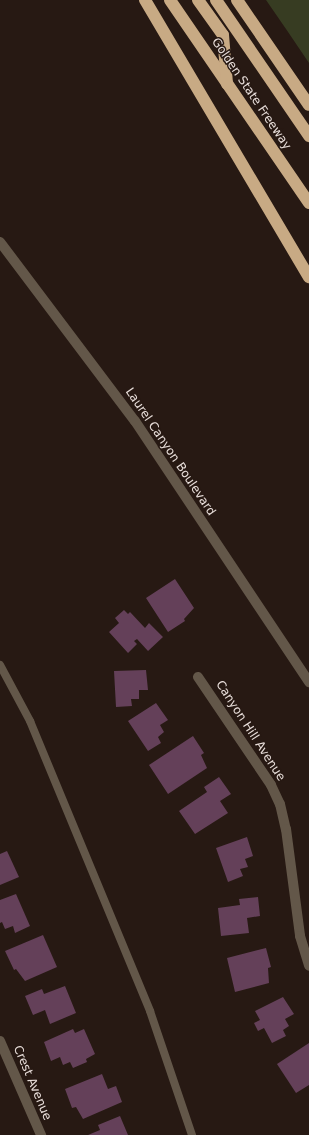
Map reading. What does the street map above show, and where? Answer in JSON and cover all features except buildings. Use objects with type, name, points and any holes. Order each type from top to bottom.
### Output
[{"type":"highway","points":[[146,0],[309,277]]},
{"type":"highway","name":"Golden State Freeway","points":[[170,0],[309,203]]},
{"type":"highway","points":[[198,0],[223,35],[228,85]]},
{"type":"highway","points":[[216,0],[309,136]]},
{"type":"highway","points":[[237,0],[309,105]]},
{"type":"street","name":"Laurel Canyon Boulevard","points":[[0,242],[136,421],[309,682]]},
{"type":"street","name":"Canyon Hill Avenue","points":[[198,677],[271,785],[280,804],[286,829],[300,936],[309,966]]},
{"type":"street","name":"Crest Avenue","points":[[0,1040],[41,1135]]},
{"type":"lane","points":[[0,665],[30,721],[150,1011],[192,1135]]},
{"type":"green space","points":[[266,0],[309,0],[309,63],[286,29]]}]
